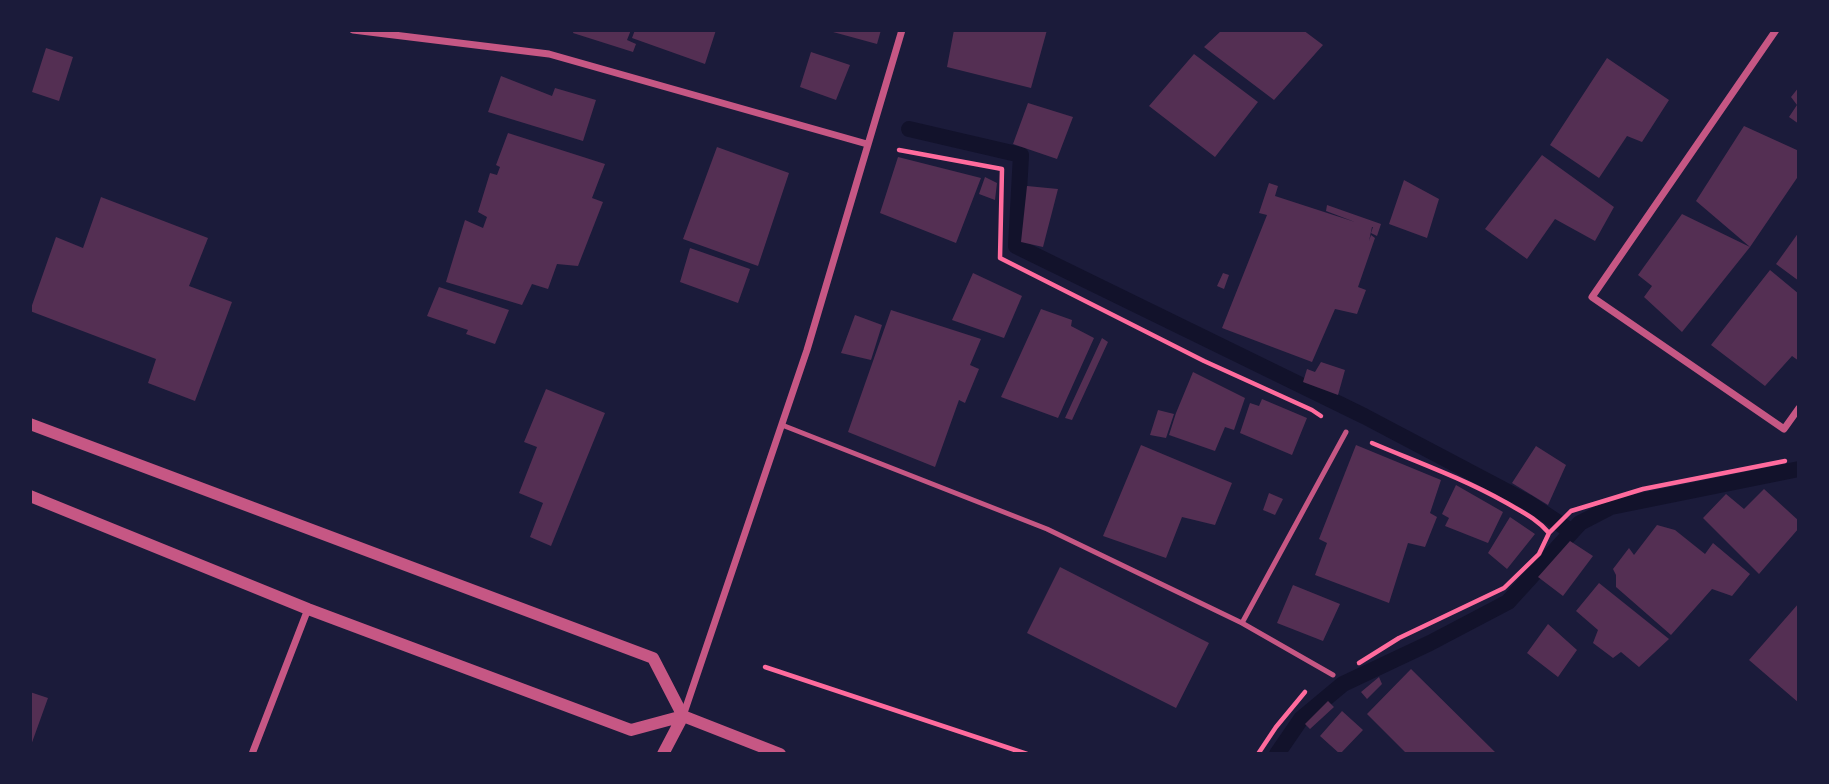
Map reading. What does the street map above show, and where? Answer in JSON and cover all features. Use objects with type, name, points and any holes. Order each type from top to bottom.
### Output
[{"type":"street","points":[[353,30],[549,54],[867,144]]},
{"type":"street","points":[[663,754],[683,716],[807,350],[902,30]]},
{"type":"street","points":[[1776,30],[1592,297],[1784,429],[1799,408]]},
{"type":"street","points":[[30,425],[653,658],[683,716]]},
{"type":"street","points":[[30,496],[308,609],[631,730],[683,716],[780,754]]},
{"type":"street","points":[[253,754],[308,609]]},
{"type":"lane","points":[[782,425],[1047,529],[1242,623],[1334,675]]},
{"type":"lane","points":[[1242,623],[1346,432]]},
{"type":"path","points":[[867,144],[1002,169],[1000,258],[1204,361],[1312,410],[1346,432],[1445,472],[1486,492],[1538,521],[1549,533]]},
{"type":"path","points":[[1258,754],[1304,692],[1399,638],[1504,588],[1539,554],[1549,533],[1571,511],[1643,489],[1787,460]]},
{"type":"path","points":[[765,667],[1027,754]]},
{"type":"building","points":[[574,30],[631,30],[627,40],[636,44],[633,52],[573,33]]},
{"type":"building","points":[[635,30],[716,30],[705,64],[632,38]]},
{"type":"building","points":[[881,30],[877,44],[833,32]]},
{"type":"building","points":[[954,30],[1047,30],[1031,88],[947,67]]},
{"type":"building","points":[[1222,30],[1303,30],[1323,45],[1274,100],[1204,47]]},
{"type":"building","points":[[46,48],[73,57],[59,101],[32,92]]},
{"type":"building","points":[[811,52],[850,65],[836,100],[800,87]]},
{"type":"building","points":[[1194,54],[1258,102],[1215,157],[1149,106]]},
{"type":"building","points":[[1607,58],[1669,100],[1642,142],[1627,136],[1599,178],[1550,145]]},
{"type":"building","points":[[501,76],[552,96],[555,88],[596,100],[583,141],[488,112]]},
{"type":"building","points":[[1799,87],[1799,124],[1789,117],[1797,105],[1791,97]]},
{"type":"building","points":[[1028,103],[1073,117],[1057,159],[1013,144]]},
{"type":"building","points":[[1744,126],[1799,151],[1799,175],[1750,247],[1696,201]]},
{"type":"building","points":[[508,133],[605,164],[592,198],[603,202],[578,266],[557,264],[548,289],[532,284],[522,305],[446,282],[465,220],[483,228],[487,217],[478,212],[490,173],[497,175],[500,167],[496,165]]},
{"type":"building","points":[[717,147],[789,173],[758,266],[683,239]]},
{"type":"building","points":[[1542,155],[1614,207],[1595,241],[1555,219],[1527,259],[1485,229]]},
{"type":"building","points":[[898,157],[981,178],[956,243],[880,213]]},
{"type":"building","points":[[985,177],[997,183],[995,200],[979,194]]},
{"type":"building","points":[[1404,180],[1439,199],[1427,238],[1389,224]]},
{"type":"building","points":[[1269,183],[1278,186],[1275,196],[1355,222],[1326,211],[1327,205],[1381,224],[1377,236],[1371,233],[1372,227],[1369,241],[1371,235],[1375,238],[1358,287],[1366,290],[1357,314],[1335,309],[1312,362],[1222,328],[1267,215],[1259,213]]},
{"type":"building","points":[[1027,186],[1058,189],[1043,247],[1021,242]]},
{"type":"building","points":[[101,197],[208,238],[189,286],[232,302],[195,401],[148,383],[156,359],[30,311],[56,237],[83,248]]},
{"type":"building","points":[[1682,214],[1750,247],[1682,332],[1644,297],[1652,286],[1638,275]]},
{"type":"building","points":[[1799,232],[1799,281],[1776,264]]},
{"type":"building","points":[[690,248],[750,269],[738,303],[680,282]]},
{"type":"building","points":[[1770,270],[1799,294],[1799,361],[1792,356],[1765,386],[1711,345]]},
{"type":"building","points":[[973,273],[1022,296],[1004,338],[952,320]]},
{"type":"building","points":[[1223,273],[1229,275],[1224,289],[1217,286]]},
{"type":"building","points":[[439,287],[509,310],[495,344],[466,334],[468,330],[427,316]]},
{"type":"building","points":[[1041,309],[1072,320],[1071,326],[1094,338],[1058,418],[1001,397]]},
{"type":"building","points":[[891,310],[981,339],[970,365],[979,369],[965,403],[959,400],[935,467],[848,432]]},
{"type":"building","points":[[855,315],[882,325],[871,360],[841,353]]},
{"type":"building","points":[[1102,338],[1108,342],[1072,420],[1065,418]]},
{"type":"building","points":[[1321,362],[1345,370],[1338,395],[1303,382],[1307,369],[1315,372]]},
{"type":"building","points":[[1193,372],[1245,398],[1234,430],[1225,427],[1215,451],[1169,435]]},
{"type":"building","points":[[546,389],[605,413],[551,546],[530,537],[543,503],[519,493],[537,447],[524,442]]},
{"type":"building","points":[[1262,399],[1307,418],[1292,455],[1240,433],[1250,403],[1259,406]]},
{"type":"building","points":[[1158,410],[1174,414],[1166,438],[1150,435]]},
{"type":"building","points":[[1141,445],[1232,483],[1215,525],[1182,517],[1166,558],[1103,536]]},
{"type":"building","points":[[1356,445],[1441,480],[1430,513],[1437,517],[1425,547],[1408,543],[1389,603],[1315,575],[1327,543],[1319,539]]},
{"type":"building","points":[[1536,446],[1566,465],[1548,505],[1512,483]]},
{"type":"building","points":[[1456,485],[1503,512],[1488,543],[1445,526],[1449,518],[1442,514]]},
{"type":"building","points":[[1764,489],[1799,521],[1799,528],[1759,574],[1703,518],[1726,494],[1744,509]]},
{"type":"building","points":[[1269,493],[1283,499],[1275,515],[1263,510]]},
{"type":"building","points":[[1510,517],[1535,534],[1507,569],[1488,553]]},
{"type":"building","points":[[1657,525],[1675,530],[1705,554],[1713,543],[1750,574],[1732,596],[1712,589],[1671,635],[1616,587],[1613,569],[1629,548],[1634,555]]},
{"type":"building","points":[[1570,541],[1593,556],[1563,596],[1538,577]]},
{"type":"building","points":[[1060,567],[1209,643],[1176,708],[1027,633]]},
{"type":"building","points":[[1599,583],[1669,639],[1639,667],[1621,652],[1613,658],[1593,643],[1598,630],[1576,611]]},
{"type":"building","points":[[1293,585],[1340,604],[1323,641],[1277,623]]},
{"type":"building","points":[[1799,603],[1799,703],[1749,660]]},
{"type":"building","points":[[1548,624],[1577,650],[1558,677],[1527,653]]},
{"type":"building","points":[[1411,669],[1497,754],[1407,754],[1367,714]]},
{"type":"building","points":[[1379,677],[1382,684],[1367,699],[1361,692]]},
{"type":"building","points":[[30,692],[48,698],[30,748]]},
{"type":"building","points":[[1328,701],[1334,707],[1310,729],[1305,724]]},
{"type":"building","points":[[1342,711],[1363,730],[1340,754],[1320,736]]},
{"type":"waterway","points":[[909,129],[1021,155],[1016,246],[1364,416],[1527,502],[1572,532]]},
{"type":"waterway","points":[[1277,754],[1301,719],[1343,684],[1508,602],[1580,523],[1611,507],[1799,469]]}]
